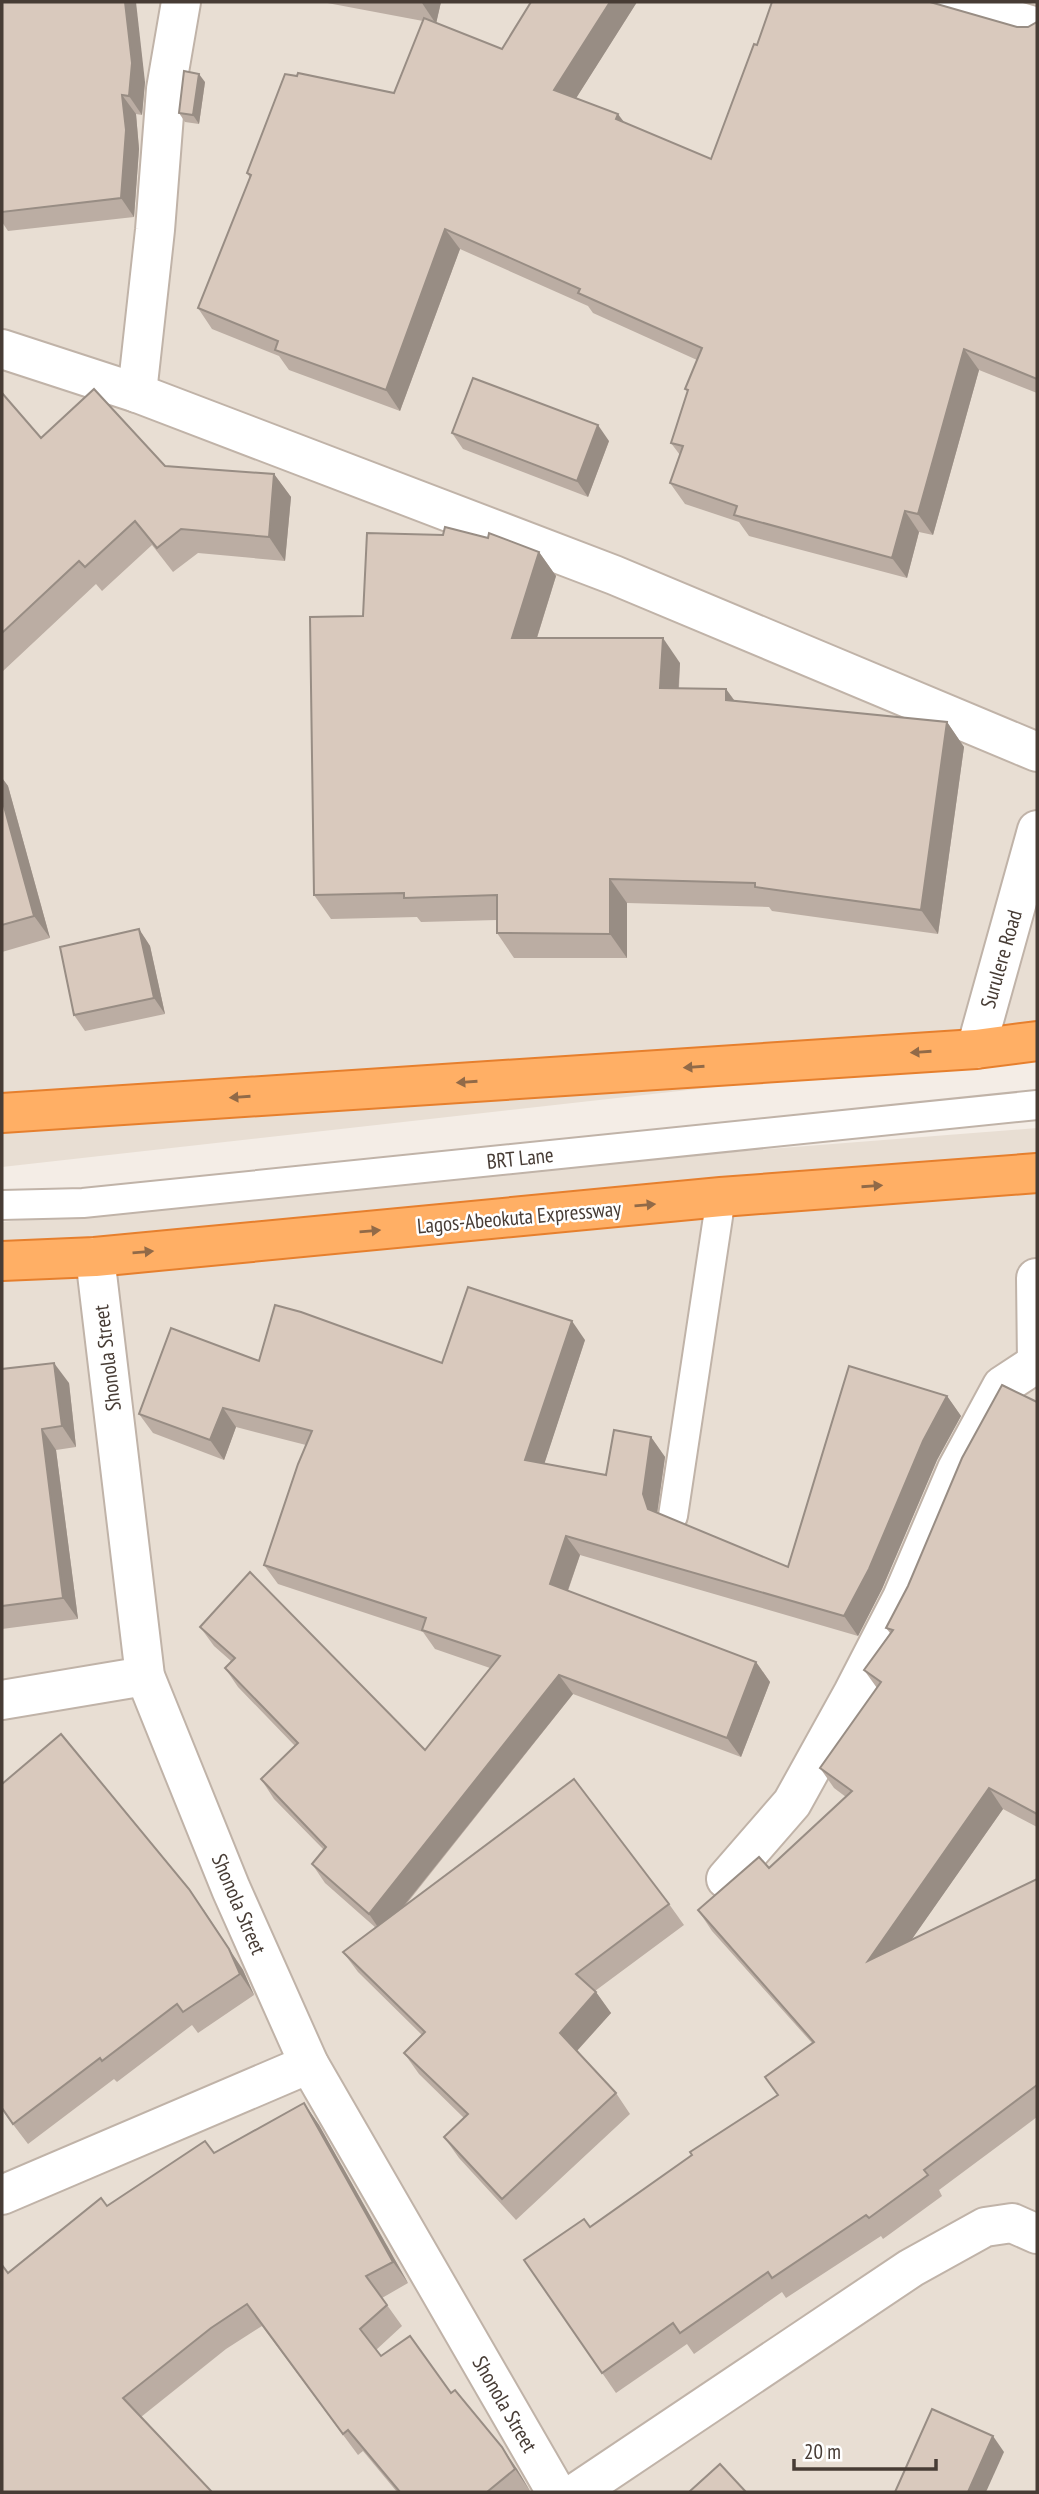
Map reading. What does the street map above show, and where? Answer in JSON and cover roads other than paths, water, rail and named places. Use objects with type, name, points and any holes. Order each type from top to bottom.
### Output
[{"type":"highway","points":[[2,1113],[976,1049],[1037,1041]]},
{"type":"highway","name":"Lagos-Abeokuta Expressway","points":[[2,1261],[95,1257],[721,1197],[1037,1173]]},
{"type":"street","points":[[137,393],[155,230],[166,89],[181,2]]},
{"type":"street","points":[[952,2],[1037,27]]},
{"type":"street","points":[[2,349],[137,393],[614,575],[1037,752]]},
{"type":"street","name":"Surulere Road","points":[[976,1049],[1037,830]]},
{"type":"street","name":"Shonola Street","points":[[95,1257],[145,1676],[231,1889],[309,2064],[556,2492]]},
{"type":"street","points":[[726,1879],[792,1803],[806,1779],[902,1598],[957,1469],[1002,1386],[1037,1363],[1036,1278]]},
{"type":"street","points":[[2,1700],[145,1676]]},
{"type":"street","points":[[2,2195],[309,2064]]},
{"type":"street","points":[[577,2492],[911,2268],[985,2227],[1012,2223],[1037,2234]]},
{"type":"lane","name":"BRT Lane","points":[[2,1205],[83,1203],[1037,1105]]},
{"type":"lane","points":[[673,1516],[721,1197]]}]
